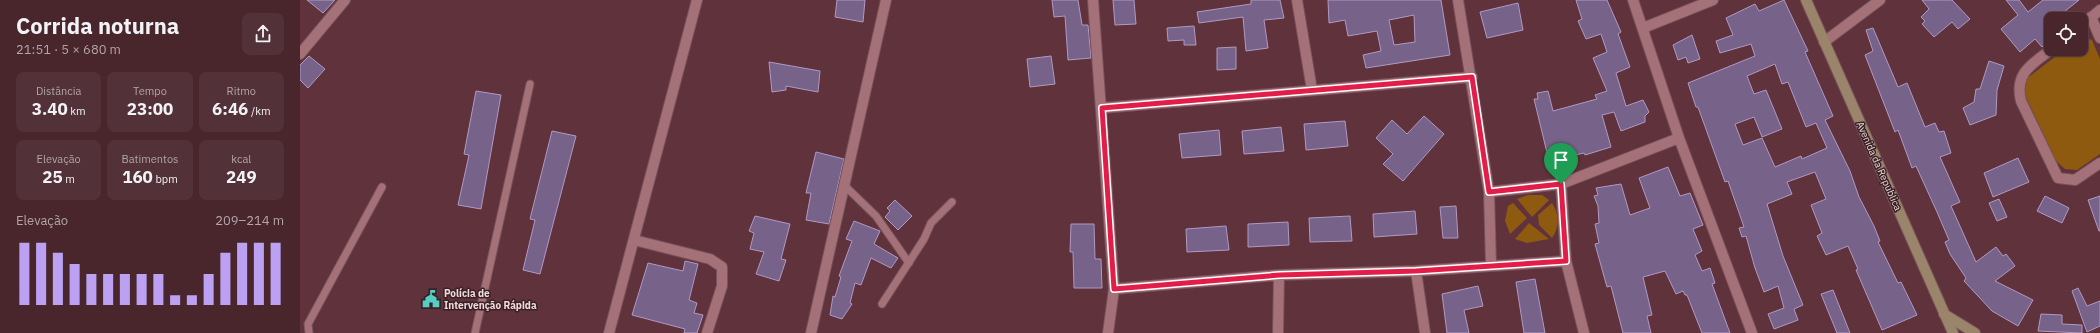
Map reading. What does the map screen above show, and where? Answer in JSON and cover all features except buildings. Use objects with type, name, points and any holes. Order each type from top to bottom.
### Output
[{"type":"street","points":[[300,54],[346,0]]},
{"type":"street","points":[[609,333],[697,0]]},
{"type":"street","points":[[811,333],[886,0]]},
{"type":"street","points":[[1092,0],[1102,108],[1114,289],[1108,333]]},
{"type":"street","points":[[1297,0],[1312,90]]},
{"type":"street","points":[[1458,0],[1472,77],[1489,192],[1491,265]]},
{"type":"street","points":[[1633,0],[1679,138],[1752,333]]},
{"type":"street","points":[[1643,28],[1713,0]]},
{"type":"street","name":"Avenida da Republica","points":[[1806,0],[1953,333]]},
{"type":"street","points":[[1824,42],[1880,0]]},
{"type":"street","points":[[2088,20],[2100,10]]},
{"type":"street","points":[[2091,17],[2100,38]]},
{"type":"street","points":[[2044,56],[2023,74],[2018,92],[2058,178],[2076,180],[2100,163]]},
{"type":"street","points":[[1102,108],[1472,77]]},
{"type":"street","points":[[1489,192],[1561,184],[1679,138]]},
{"type":"street","points":[[1561,184],[1566,261],[1584,333]]},
{"type":"street","points":[[634,240],[710,259],[722,267],[722,286],[707,333]]},
{"type":"street","points":[[1114,289],[1280,275],[1416,271],[1566,261]]},
{"type":"street","points":[[1416,271],[1425,333]]},
{"type":"street","points":[[1278,333],[1280,275]]},
{"type":"street","points":[[1944,314],[1975,333]]},
{"type":"lane","points":[[474,333],[530,84]]},
{"type":"lane","points":[[845,186],[876,216],[908,263]]},
{"type":"lane","points":[[309,333],[308,324],[382,187]]},
{"type":"lane","points":[[882,304],[931,223],[952,202]]},
{"type":"shaded area","points":[[2088,39],[2092,40],[2100,59],[2100,154],[2077,170],[2065,169],[2056,161],[2023,91],[2025,80],[2056,56],[2088,56]]},
{"type":"shaded area","points":[[1528,195],[1542,195],[1549,200],[1532,217],[1517,199]]},
{"type":"shaded area","points":[[1513,203],[1527,218],[1510,234],[1505,221],[1508,206]]},
{"type":"shaded area","points":[[1552,203],[1558,220],[1555,234],[1552,238],[1539,225],[1538,215]]},
{"type":"shaded area","points":[[1529,223],[1549,239],[1527,243],[1515,239]]},
{"type":"place","name":"Polícia de Intervenção Rápida","points":[[431,299]]},
{"type":"route","points":[[1472,77],[1489,192],[1561,184],[1566,261],[1416,271],[1280,275],[1114,289],[1102,108],[1472,77]]}]
